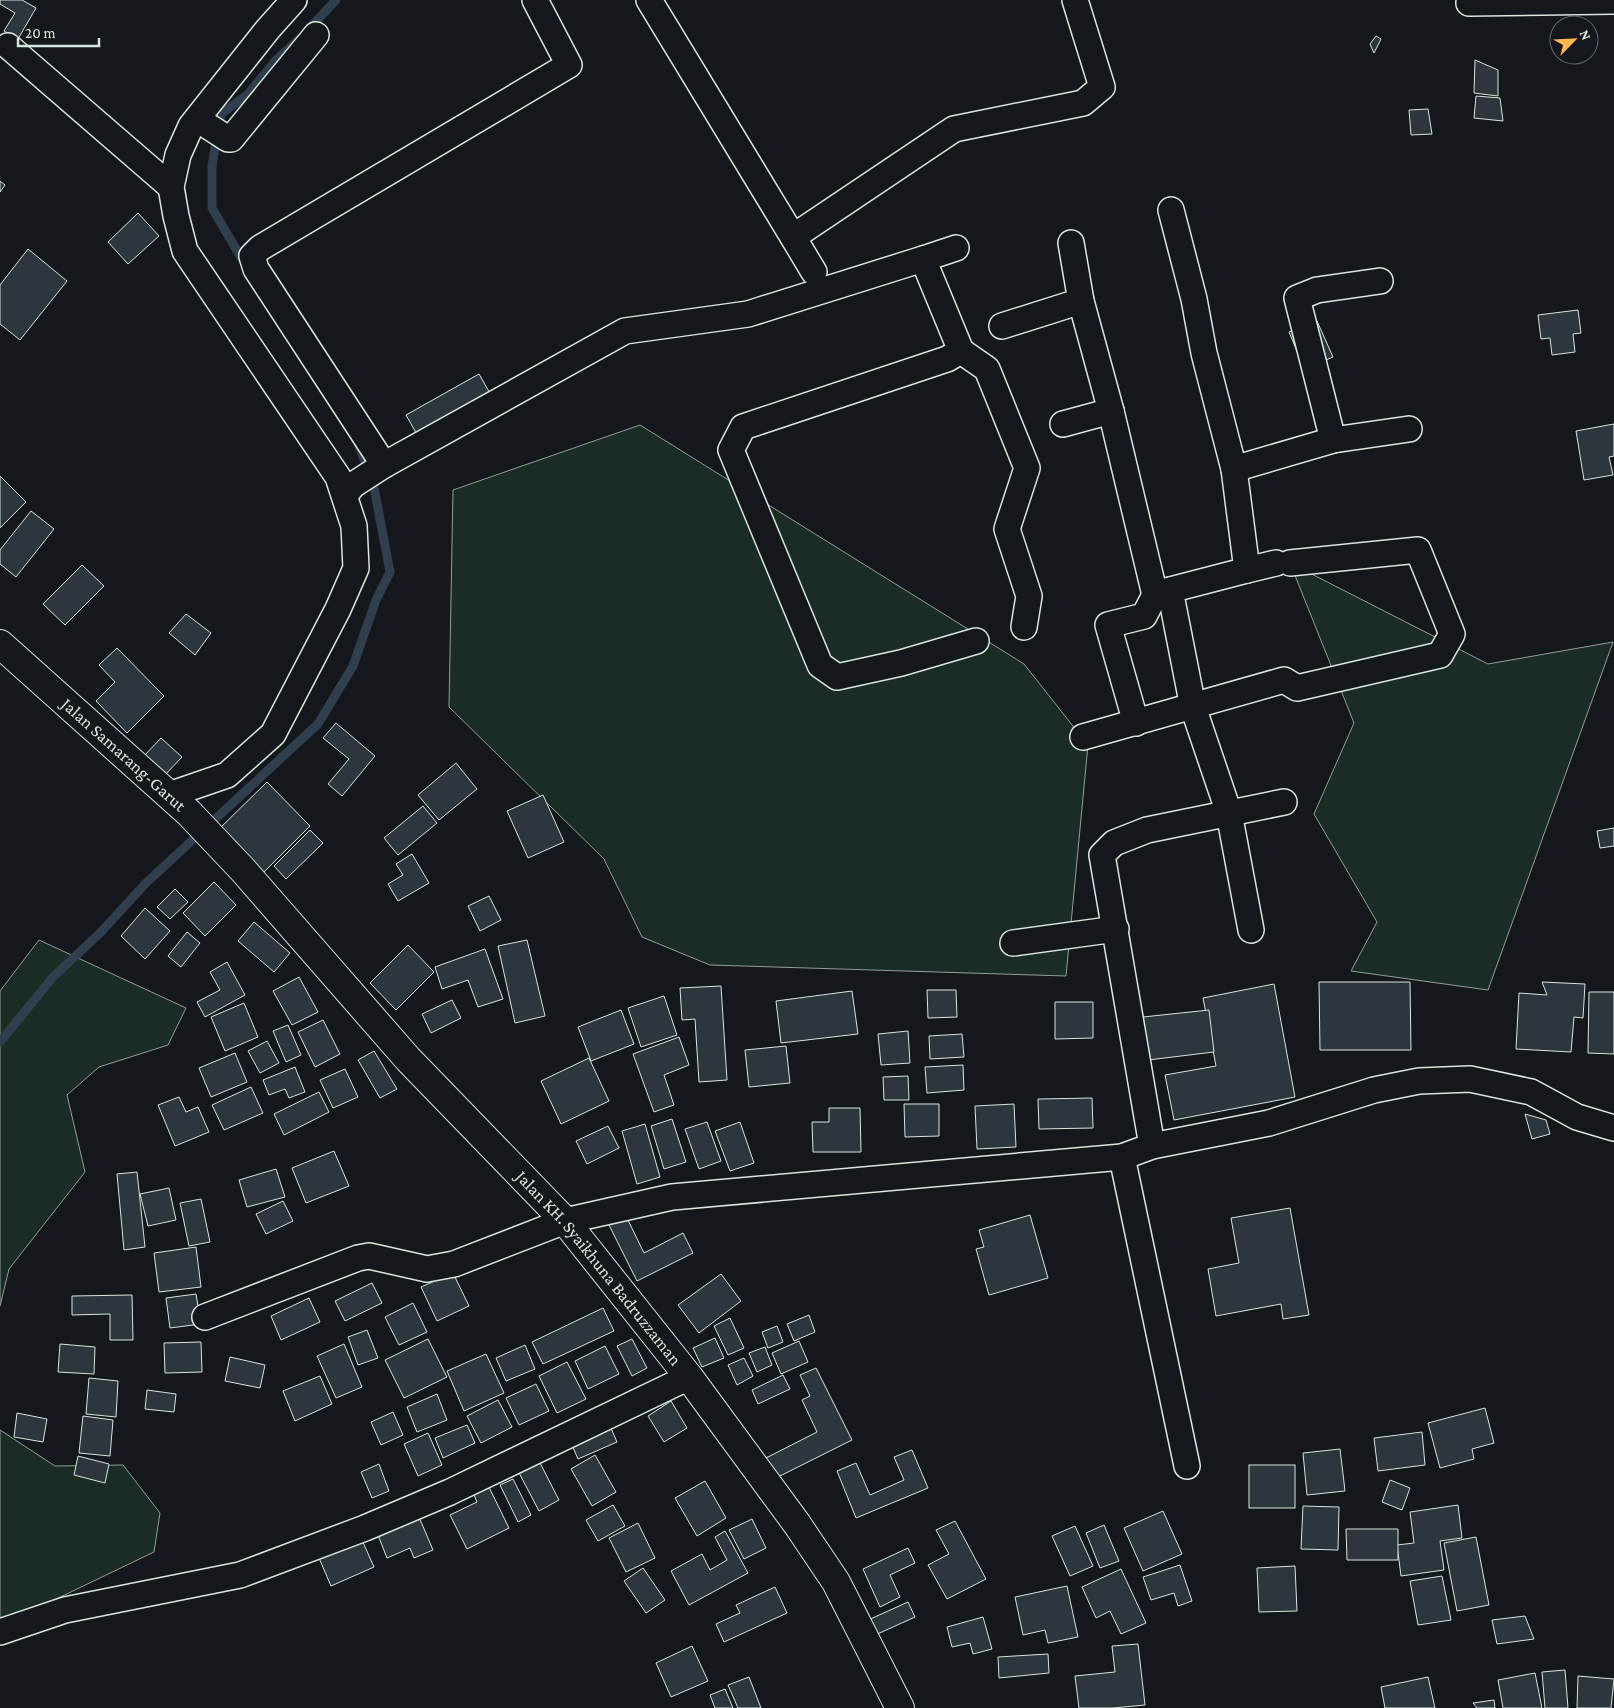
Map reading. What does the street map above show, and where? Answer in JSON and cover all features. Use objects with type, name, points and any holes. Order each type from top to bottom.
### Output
[{"type":"main road","name":"Jalan Samarang-Garut","points":[[0,644],[189,813],[243,870]]},
{"type":"main road","name":"Jalan KH. Syaikhuna Badruzzaman","points":[[243,870],[408,1058],[565,1221],[689,1377],[797,1524],[836,1582],[900,1708]]},
{"type":"street","points":[[169,795],[227,776],[272,734],[338,609],[356,568],[354,526],[349,490],[338,477],[185,251],[171,187],[178,155],[211,128],[268,29],[294,0]]},
{"type":"street","points":[[384,465],[256,269],[252,256],[260,248],[569,65],[535,0]]},
{"type":"street","points":[[649,0],[814,272]]},
{"type":"street","points":[[793,237],[954,129],[1083,103],[1102,86],[1076,0]]},
{"type":"street","points":[[1469,3],[1614,1]]},
{"type":"street","points":[[211,128],[231,139],[316,35]]},
{"type":"street","points":[[8,46],[171,187]]},
{"type":"street","points":[[1171,210],[1194,299],[1204,353],[1234,469],[1247,570]]},
{"type":"street","points":[[1071,243],[1081,301],[1193,708],[1229,812],[1251,930]]},
{"type":"street","points":[[349,490],[384,465],[625,331],[748,314],[956,248]]},
{"type":"street","points":[[923,259],[961,350],[987,369],[1027,468],[1007,530],[1030,596],[1024,627]]},
{"type":"street","points":[[1332,440],[1297,298],[1317,290],[1380,281]]},
{"type":"street","points":[[1002,326],[1081,301]]},
{"type":"street","points":[[961,350],[947,359],[743,427],[731,450],[820,665],[837,677],[901,663],[976,641]]},
{"type":"street","points":[[1063,424],[1111,411]]},
{"type":"street","points":[[1234,469],[1332,440],[1409,429]]},
{"type":"street","points":[[1083,737],[1193,708],[1284,680],[1297,688],[1440,655],[1452,634],[1418,550],[1283,563],[1247,570],[1162,592],[1144,616],[1108,625],[1136,723]]},
{"type":"street","points":[[1152,1146],[1102,855],[1114,844],[1147,830],[1284,802]]},
{"type":"street","points":[[1013,943],[1116,929]]},
{"type":"street","points":[[205,1317],[358,1258],[369,1256],[426,1269],[454,1264],[565,1221],[672,1197],[1122,1157],[1152,1146],[1269,1123],[1374,1090],[1419,1081],[1470,1079],[1532,1092],[1577,1116],[1614,1128]]},
{"type":"street","points":[[1122,1157],[1186,1466]]},
{"type":"street","points":[[0,1632],[65,1610],[240,1575],[365,1528],[450,1492],[689,1377]]},
{"type":"green space","points":[[640,425],[1024,664],[1088,745],[1066,976],[710,965],[642,937],[604,859],[449,707],[453,490]]},
{"type":"green space","points":[[1290,563],[1488,664],[1613,642],[1488,990],[1351,971],[1377,922],[1314,814],[1354,723]]},
{"type":"green space","points":[[39,940],[186,1008],[168,1045],[99,1067],[67,1095],[85,1172],[9,1269],[0,1306],[0,991]]},
{"type":"green space","points":[[0,1430],[55,1466],[123,1465],[160,1513],[154,1552],[0,1626]]},
{"type":"building","points":[[0,0],[22,0],[36,8],[18,39],[4,31],[15,13],[0,4]]},
{"type":"building","points":[[1376,36],[1381,39],[1374,53],[1370,44]]},
{"type":"building","points":[[1475,60],[1498,70],[1498,96],[1474,93]]},
{"type":"building","points":[[1476,96],[1500,98],[1503,121],[1474,118]]},
{"type":"building","points":[[1428,109],[1432,134],[1411,135],[1409,110]]},
{"type":"building","points":[[0,181],[5,185],[0,192]]},
{"type":"building","points":[[138,213],[159,236],[128,264],[108,242]]},
{"type":"building","points":[[28,249],[67,281],[20,340],[0,324],[0,285]]},
{"type":"building","points":[[1578,310],[1581,333],[1573,334],[1575,352],[1552,355],[1550,338],[1541,339],[1538,315]]},
{"type":"building","points":[[1317,321],[1333,357],[1314,365],[1306,373],[1289,332]]},
{"type":"building","points":[[479,374],[500,411],[427,452],[406,415]]},
{"type":"building","points":[[1614,424],[1614,456],[1609,457],[1613,475],[1584,480],[1576,431]]},
{"type":"building","points":[[0,476],[26,502],[0,528]]},
{"type":"building","points":[[31,511],[54,529],[16,577],[0,564],[0,550]]},
{"type":"building","points":[[82,565],[104,586],[65,625],[43,604]]},
{"type":"building","points":[[186,614],[211,633],[195,655],[169,633]]},
{"type":"building","points":[[117,648],[164,696],[127,733],[96,701],[115,682],[99,665]]},
{"type":"building","points":[[336,723],[375,756],[342,796],[328,784],[349,759],[323,738]]},
{"type":"building","points":[[161,738],[182,757],[163,777],[143,757]]},
{"type":"building","points":[[456,763],[477,789],[439,820],[418,795]]},
{"type":"building","points":[[267,782],[310,826],[261,875],[218,830]]},
{"type":"building","points":[[543,795],[564,842],[528,858],[507,811]]},
{"type":"building","points":[[423,806],[437,823],[398,855],[384,838]]},
{"type":"building","points":[[1614,828],[1614,846],[1600,848],[1597,831]]},
{"type":"building","points":[[310,830],[323,843],[286,879],[274,866]]},
{"type":"building","points":[[412,854],[429,883],[398,901],[388,884],[403,875],[396,864]]},
{"type":"building","points":[[214,882],[236,905],[205,936],[183,913]]},
{"type":"building","points":[[175,889],[188,902],[170,919],[157,907]]},
{"type":"building","points":[[489,896],[501,920],[480,931],[468,906]]},
{"type":"building","points":[[145,908],[170,931],[145,959],[121,936]]},
{"type":"building","points":[[254,922],[290,953],[274,972],[238,941]]},
{"type":"building","points":[[187,932],[200,943],[181,967],[168,956]]},
{"type":"building","points":[[527,940],[545,1016],[515,1023],[498,946]]},
{"type":"building","points":[[408,945],[434,972],[396,1010],[370,983]]},
{"type":"building","points":[[485,949],[503,999],[478,1007],[468,980],[442,989],[435,967]]},
{"type":"building","points":[[227,962],[245,995],[205,1017],[197,1002],[220,990],[210,972]]},
{"type":"building","points":[[299,977],[318,1012],[292,1025],[273,991]]},
{"type":"building","points":[[1319,982],[1410,982],[1411,1050],[1320,1050]]},
{"type":"building","points":[[1542,982],[1585,984],[1583,1018],[1574,1017],[1571,1052],[1516,1049],[1519,993],[1547,995]]},
{"type":"building","points":[[1274,984],[1295,1097],[1174,1120],[1165,1075],[1216,1066],[1203,998]]},
{"type":"building","points":[[721,986],[727,1080],[699,1082],[695,1019],[682,1020],[680,988]]},
{"type":"building","points":[[927,990],[956,990],[957,1017],[928,1018]]},
{"type":"building","points":[[852,991],[858,1034],[781,1043],[776,1001]]},
{"type":"building","points":[[1589,992],[1614,992],[1614,1054],[1588,1053]]},
{"type":"building","points":[[664,996],[677,1035],[641,1047],[628,1008]]},
{"type":"building","points":[[452,1000],[461,1018],[431,1033],[422,1014]]},
{"type":"building","points":[[1055,1002],[1093,1002],[1093,1038],[1055,1039]]},
{"type":"building","points":[[244,1003],[258,1037],[225,1051],[211,1017]]},
{"type":"building","points":[[621,1010],[634,1044],[591,1061],[578,1027]]},
{"type":"building","points":[[1209,1010],[1214,1052],[1148,1060],[1143,1017]]},
{"type":"building","points":[[323,1020],[340,1054],[315,1067],[298,1032]]},
{"type":"building","points":[[288,1025],[301,1055],[286,1062],[273,1031]]},
{"type":"building","points":[[908,1031],[910,1063],[881,1065],[878,1034]]},
{"type":"building","points":[[962,1034],[964,1057],[930,1059],[929,1036]]},
{"type":"building","points":[[679,1037],[689,1065],[664,1075],[674,1105],[654,1112],[633,1054]]},
{"type":"building","points":[[267,1041],[279,1063],[260,1073],[248,1051]]},
{"type":"building","points":[[786,1046],[790,1083],[749,1087],[745,1050]]},
{"type":"building","points":[[374,1051],[397,1089],[380,1098],[358,1060]]},
{"type":"building","points":[[235,1053],[247,1082],[211,1097],[199,1068]]},
{"type":"building","points":[[589,1058],[609,1101],[561,1124],[541,1081]]},
{"type":"building","points":[[963,1065],[964,1090],[927,1093],[925,1067]]},
{"type":"building","points":[[295,1067],[305,1092],[289,1098],[285,1089],[269,1095],[263,1080]]},
{"type":"building","points":[[345,1069],[358,1097],[333,1108],[320,1080]]},
{"type":"building","points":[[908,1076],[909,1100],[884,1100],[883,1077]]},
{"type":"building","points":[[251,1087],[263,1113],[224,1130],[212,1105]]},
{"type":"building","points":[[319,1092],[329,1112],[284,1135],[274,1114]]},
{"type":"building","points":[[179,1097],[186,1112],[198,1107],[209,1132],[175,1146],[158,1105]]},
{"type":"building","points":[[1092,1098],[1093,1128],[1039,1129],[1038,1099]]},
{"type":"building","points":[[904,1104],[939,1104],[939,1136],[905,1137]]},
{"type":"building","points":[[1014,1104],[1016,1147],[977,1149],[975,1106]]},
{"type":"building","points":[[829,1108],[860,1108],[861,1152],[813,1152],[812,1122],[829,1122]]},
{"type":"building","points":[[1525,1114],[1546,1120],[1550,1134],[1532,1139]]},
{"type":"building","points":[[672,1119],[686,1162],[664,1169],[651,1126]]},
{"type":"building","points":[[707,1122],[721,1161],[699,1169],[685,1129]]},
{"type":"building","points":[[740,1122],[754,1163],[730,1171],[715,1131]]},
{"type":"building","points":[[645,1124],[660,1177],[637,1184],[622,1131]]},
{"type":"building","points":[[608,1126],[619,1148],[587,1164],[576,1141]]},
{"type":"building","points":[[334,1151],[349,1186],[306,1203],[292,1168]]},
{"type":"building","points":[[276,1169],[285,1197],[247,1207],[239,1180]]},
{"type":"building","points":[[137,1172],[145,1247],[124,1250],[117,1174]]},
{"type":"building","points":[[169,1188],[176,1220],[148,1226],[140,1194]]},
{"type":"building","points":[[201,1199],[210,1242],[189,1246],[180,1203]]},
{"type":"building","points":[[283,1201],[293,1221],[266,1234],[256,1214]]},
{"type":"building","points":[[1290,1208],[1309,1315],[1283,1319],[1281,1304],[1216,1316],[1208,1269],[1239,1263],[1231,1218]]},
{"type":"building","points":[[1030,1215],[1048,1278],[989,1295],[976,1249],[984,1247],[979,1230]]},
{"type":"building","points":[[627,1218],[644,1253],[683,1233],[693,1253],[637,1281],[607,1221]]},
{"type":"building","points":[[196,1247],[201,1287],[159,1292],[154,1253]]},
{"type":"building","points":[[453,1273],[469,1306],[437,1321],[421,1287]]},
{"type":"building","points":[[721,1274],[741,1301],[699,1333],[678,1305]]},
{"type":"building","points":[[372,1283],[382,1303],[345,1321],[335,1301]]},
{"type":"building","points":[[196,1294],[201,1324],[170,1328],[166,1298]]},
{"type":"building","points":[[132,1295],[133,1340],[110,1340],[110,1314],[72,1315],[72,1296]]},
{"type":"building","points":[[309,1298],[320,1322],[281,1340],[271,1316]]},
{"type":"building","points":[[413,1303],[427,1332],[399,1345],[385,1317]]},
{"type":"building","points":[[603,1308],[614,1331],[543,1364],[532,1342]]},
{"type":"building","points":[[809,1315],[815,1332],[794,1341],[787,1324]]},
{"type":"building","points":[[730,1318],[744,1348],[728,1355],[714,1326]]},
{"type":"building","points":[[777,1326],[783,1342],[768,1348],[762,1332]]},
{"type":"building","points":[[367,1330],[378,1358],[358,1365],[348,1337]]},
{"type":"building","points":[[715,1338],[724,1358],[702,1367],[693,1348]]},
{"type":"building","points":[[428,1339],[447,1377],[404,1398],[385,1360]]},
{"type":"building","points":[[632,1339],[647,1368],[632,1376],[617,1346]]},
{"type":"building","points":[[799,1341],[808,1362],[781,1374],[772,1353]]},
{"type":"building","points":[[201,1342],[202,1372],[165,1373],[164,1343]]},
{"type":"building","points":[[60,1344],[95,1347],[94,1374],[58,1372]]},
{"type":"building","points":[[344,1344],[362,1387],[336,1398],[317,1356]]},
{"type":"building","points":[[525,1345],[535,1369],[506,1381],[496,1358]]},
{"type":"building","points":[[605,1346],[619,1374],[588,1389],[575,1361]]},
{"type":"building","points":[[765,1347],[772,1365],[757,1372],[749,1353]]},
{"type":"building","points":[[486,1354],[504,1393],[464,1411],[447,1371]]},
{"type":"building","points":[[230,1357],[265,1365],[260,1388],[225,1381]]},
{"type":"building","points":[[744,1358],[753,1376],[737,1385],[728,1365]]},
{"type":"building","points":[[567,1362],[586,1399],[557,1413],[539,1376]]},
{"type":"building","points":[[816,1368],[852,1440],[776,1478],[766,1458],[817,1432],[802,1400],[810,1396],[800,1375]]},
{"type":"building","points":[[783,1375],[790,1389],[758,1404],[752,1390]]},
{"type":"building","points":[[320,1376],[332,1404],[295,1421],[283,1391]]},
{"type":"building","points":[[89,1378],[118,1381],[116,1417],[86,1414]]},
{"type":"building","points":[[536,1384],[549,1411],[519,1425],[506,1398]]},
{"type":"building","points":[[147,1390],[176,1394],[174,1412],[145,1409]]},
{"type":"building","points":[[437,1394],[447,1420],[417,1432],[407,1407]]},
{"type":"building","points":[[498,1400],[512,1427],[481,1443],[467,1416]]},
{"type":"building","points":[[671,1401],[687,1428],[664,1442],[648,1416]]},
{"type":"building","points":[[1485,1408],[1494,1443],[1472,1449],[1474,1459],[1440,1468],[1428,1423]]},
{"type":"building","points":[[393,1412],[403,1435],[381,1445],[371,1422]]},
{"type":"building","points":[[17,1413],[47,1419],[43,1442],[14,1437]]},
{"type":"building","points":[[83,1416],[113,1420],[110,1456],[79,1453]]},
{"type":"building","points":[[467,1425],[475,1443],[443,1458],[435,1438]]},
{"type":"building","points":[[610,1426],[617,1442],[578,1459],[571,1443]]},
{"type":"building","points":[[1422,1432],[1425,1465],[1378,1471],[1374,1438]]},
{"type":"building","points":[[428,1433],[442,1465],[418,1476],[404,1444]]},
{"type":"building","points":[[1340,1449],[1345,1491],[1307,1495],[1303,1453]]},
{"type":"building","points":[[912,1450],[928,1488],[856,1518],[837,1471],[856,1463],[870,1495],[904,1480],[894,1457]]},
{"type":"building","points":[[595,1455],[616,1492],[592,1506],[571,1469]]},
{"type":"building","points":[[78,1456],[109,1464],[105,1483],[74,1475]]},
{"type":"building","points":[[537,1457],[559,1500],[539,1511],[516,1467]]},
{"type":"building","points":[[379,1464],[389,1491],[372,1498],[361,1472]]},
{"type":"building","points":[[1249,1465],[1295,1465],[1295,1508],[1249,1508]]},
{"type":"building","points":[[513,1479],[531,1515],[518,1522],[500,1485]]},
{"type":"building","points":[[1390,1480],[1410,1488],[1402,1510],[1382,1502]]},
{"type":"building","points":[[486,1481],[509,1528],[467,1549],[450,1515],[477,1502],[471,1488]]},
{"type":"building","points":[[705,1481],[726,1518],[697,1536],[675,1498]]},
{"type":"building","points":[[613,1505],[625,1526],[598,1541],[586,1520]]},
{"type":"building","points":[[1458,1505],[1462,1538],[1440,1541],[1444,1570],[1401,1576],[1397,1545],[1414,1543],[1410,1512]]},
{"type":"building","points":[[1303,1506],[1339,1507],[1338,1550],[1301,1549]]},
{"type":"building","points":[[1163,1511],[1182,1554],[1143,1571],[1124,1528]]},
{"type":"building","points":[[419,1517],[433,1550],[414,1558],[410,1548],[387,1558],[378,1535]]},
{"type":"building","points":[[752,1519],[766,1548],[744,1559],[729,1530]]},
{"type":"building","points":[[955,1521],[986,1579],[947,1599],[928,1565],[949,1554],[936,1530]]},
{"type":"building","points":[[638,1523],[655,1558],[626,1572],[609,1538]]},
{"type":"building","points":[[1104,1525],[1119,1561],[1100,1568],[1086,1533]]},
{"type":"building","points":[[1075,1526],[1093,1566],[1070,1576],[1052,1536]]},
{"type":"building","points":[[1346,1529],[1398,1529],[1398,1560],[1347,1560]]},
{"type":"building","points":[[725,1531],[748,1573],[689,1605],[671,1571],[702,1554],[710,1570],[727,1560],[715,1537]]},
{"type":"building","points":[[1476,1537],[1489,1605],[1457,1611],[1444,1543]]},
{"type":"building","points":[[362,1540],[374,1567],[331,1586],[319,1558]]},
{"type":"building","points":[[908,1548],[915,1563],[890,1575],[900,1597],[880,1607],[863,1569]]},
{"type":"building","points":[[1180,1565],[1192,1601],[1178,1606],[1174,1593],[1151,1600],[1143,1577]]},
{"type":"building","points":[[1295,1566],[1297,1611],[1259,1612],[1257,1568]]},
{"type":"building","points":[[643,1568],[665,1600],[646,1613],[624,1581]]},
{"type":"building","points":[[1121,1569],[1146,1623],[1121,1634],[1110,1611],[1096,1618],[1082,1587]]},
{"type":"building","points":[[1442,1576],[1451,1620],[1418,1625],[1410,1581]]},
{"type":"building","points":[[1067,1586],[1078,1637],[1048,1643],[1045,1630],[1023,1635],[1015,1597]]},
{"type":"building","points":[[775,1587],[787,1613],[724,1642],[716,1624],[740,1613],[736,1605]]},
{"type":"building","points":[[908,1602],[915,1617],[873,1636],[866,1621]]},
{"type":"building","points":[[1525,1616],[1534,1639],[1497,1644],[1492,1620]]},
{"type":"building","points":[[983,1617],[992,1649],[973,1654],[970,1643],[952,1647],[947,1627]]},
{"type":"building","points":[[1138,1644],[1145,1705],[1113,1708],[1079,1708],[1075,1676],[1115,1672],[1112,1646]]},
{"type":"building","points":[[692,1646],[708,1681],[671,1697],[656,1663]]},
{"type":"building","points":[[1048,1654],[1049,1673],[999,1678],[998,1657]]},
{"type":"building","points":[[1565,1670],[1568,1708],[1545,1708],[1542,1672]]},
{"type":"building","points":[[1535,1673],[1542,1708],[1503,1708],[1498,1680]]},
{"type":"building","points":[[1578,1676],[1614,1679],[1611,1708],[1577,1708]]},
{"type":"building","points":[[749,1677],[761,1708],[738,1708],[728,1685]]},
{"type":"building","points":[[1428,1677],[1435,1708],[1385,1708],[1381,1687]]},
{"type":"building","points":[[725,1689],[733,1708],[715,1708],[710,1695]]},
{"type":"building","points":[[1494,1700],[1495,1708],[1477,1708],[1473,1703]]},
{"type":"waterway","points":[[307,31],[336,0]]},
{"type":"waterway","points":[[246,266],[212,208],[212,166],[221,114],[248,94],[276,60],[298,40]]},
{"type":"waterway","points":[[0,1042],[53,977],[100,933],[146,883],[318,724],[353,666],[376,600],[390,572],[373,482],[359,446]]}]
